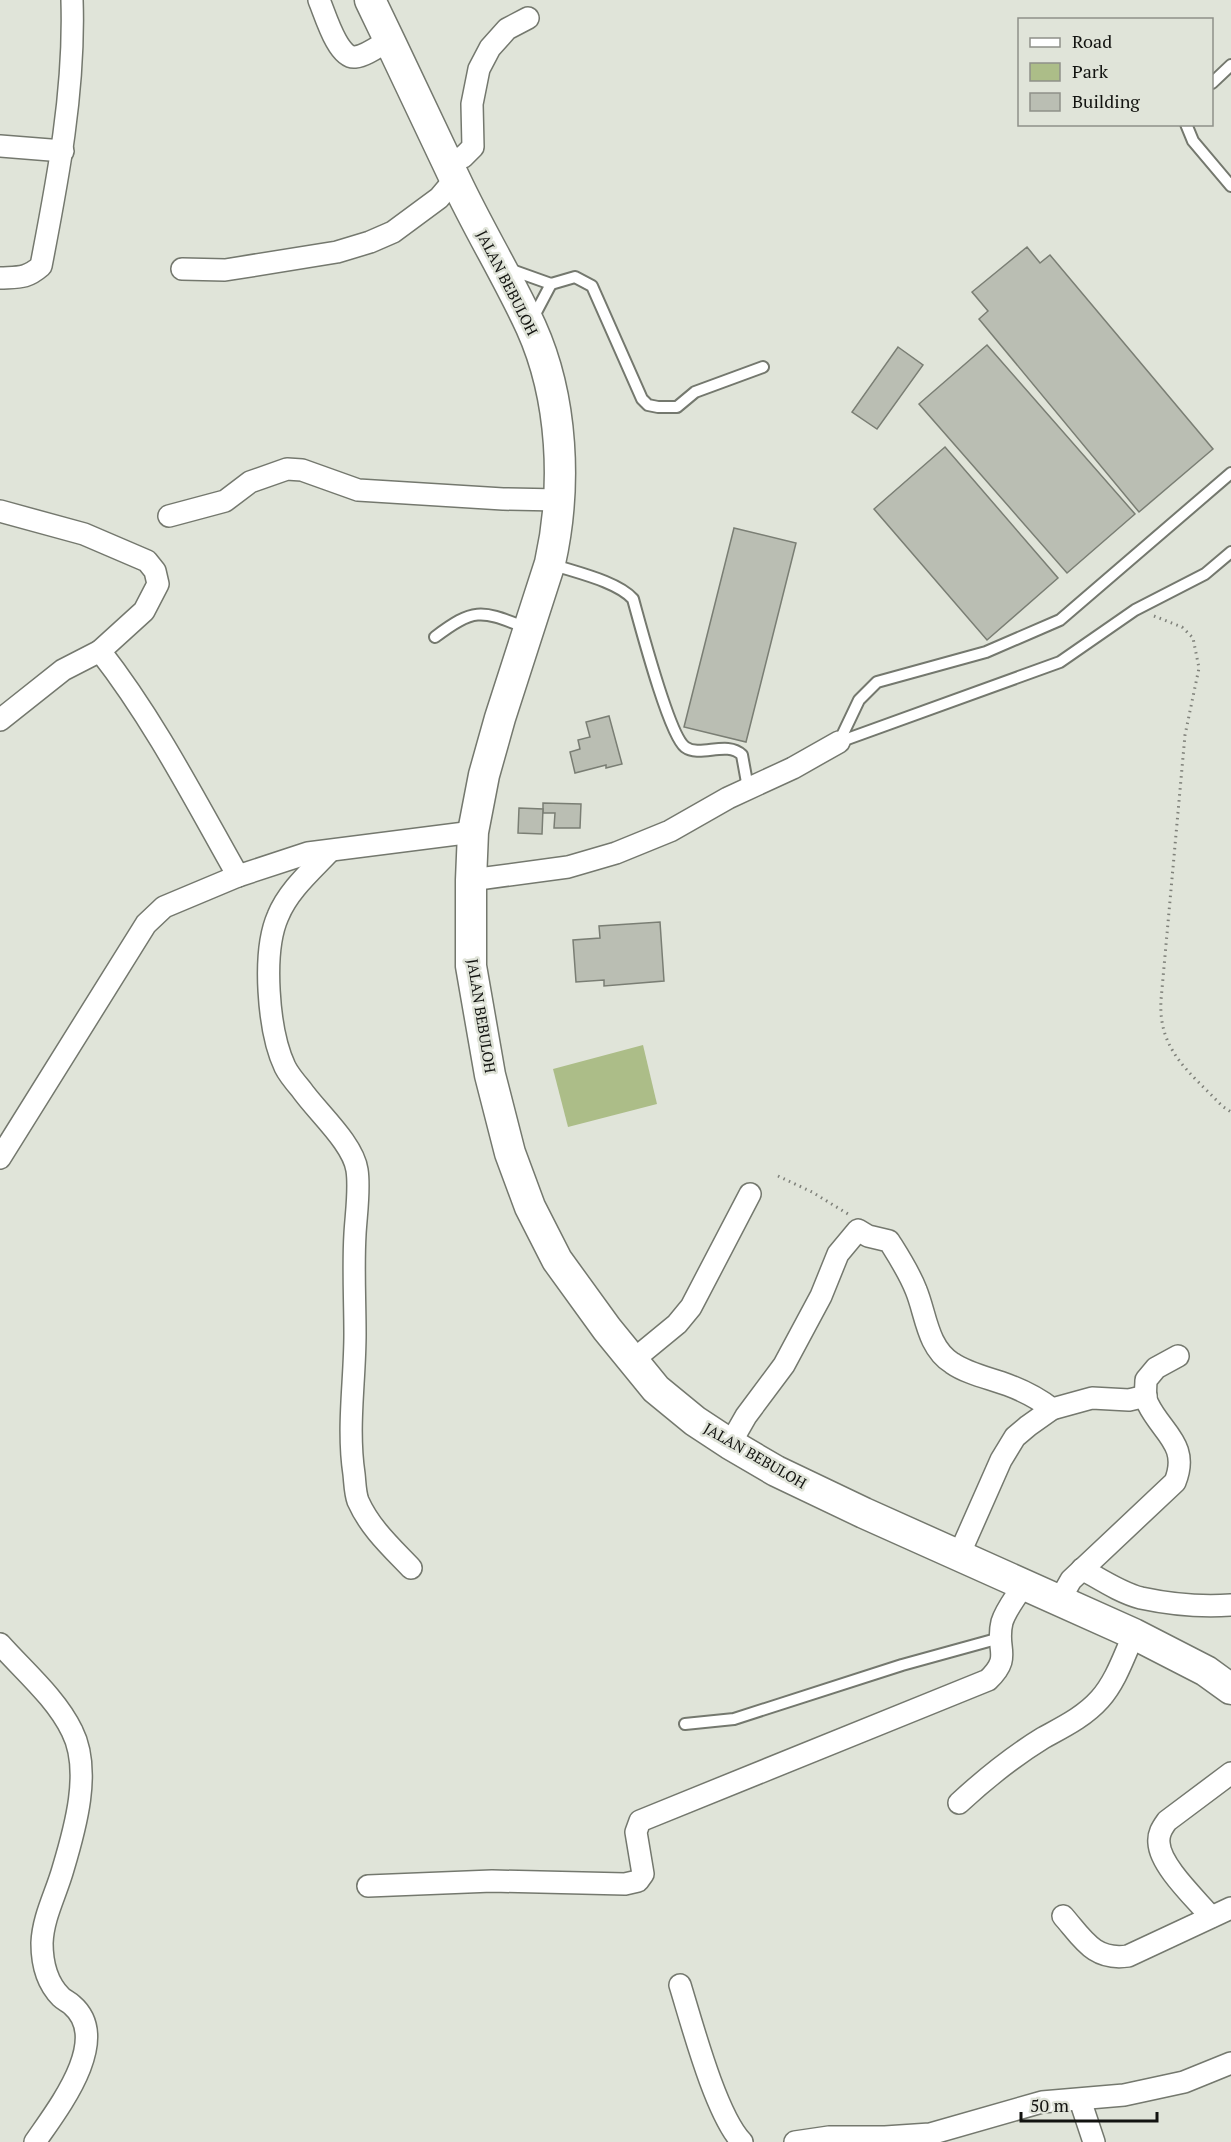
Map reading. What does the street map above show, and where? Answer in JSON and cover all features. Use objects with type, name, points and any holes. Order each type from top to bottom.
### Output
[{"type":"main road","name":"JALAN BEBULOH","points":[[370,0],[451,170],[531,327],[550,381],[558,439],[559,500],[555,538],[550,563],[493,740],[484,775],[473,832],[471,966],[490,1076],[510,1153],[530,1207],[557,1260],[632,1361],[656,1389],[694,1421],[730,1444],[776,1471],[844,1504],[1134,1634],[1206,1671],[1231,1689]]},
{"type":"street","points":[[0,278],[24,277],[41,266],[63,151],[69,88],[72,0]]},
{"type":"street","points":[[319,0],[339,48],[347,55],[357,57],[389,40]]},
{"type":"street","points":[[182,269],[225,270],[337,252],[393,232],[439,198],[451,170],[472,147],[472,104],[478,69],[490,48],[507,29],[528,18]]},
{"type":"street","points":[[0,146],[63,151]]},
{"type":"street","points":[[169,516],[225,501],[250,482],[287,469],[302,470],[358,490],[559,500]]},
{"type":"street","points":[[0,511],[84,534],[147,561],[155,571],[158,584],[144,610],[100,651],[63,670],[0,720]]},
{"type":"street","points":[[100,651],[122,680],[165,747],[238,876]]},
{"type":"street","points":[[471,880],[568,867],[616,853],[670,831],[839,742]]},
{"type":"street","points":[[0,1158],[146,924],[164,907],[238,876],[308,853],[473,832]]},
{"type":"street","points":[[329,852],[291,894],[279,913],[273,930],[269,957],[272,1016],[276,1040],[285,1067],[344,1141],[353,1155],[358,1171],[354,1262],[355,1335],[350,1414],[351,1456],[357,1499],[373,1528],[411,1568]]},
{"type":"street","points":[[632,1361],[676,1324],[690,1307],[750,1194]]},
{"type":"street","points":[[730,1444],[746,1416],[784,1365],[821,1296],[838,1254],[858,1230],[867,1236],[889,1241],[906,1268],[928,1330],[935,1345],[945,1358],[952,1364],[975,1374],[1037,1398],[1052,1408]]},
{"type":"street","points":[[1059,1600],[1071,1580],[1170,1488],[1178,1473],[1180,1464],[1178,1450],[1170,1434],[1147,1403],[1146,1380],[1156,1368],[1178,1356]]},
{"type":"street","points":[[959,1555],[1001,1460],[1015,1437],[1052,1408],[1092,1398],[1129,1400],[1146,1396]]},
{"type":"street","points":[[1082,1569],[1140,1598],[1190,1604],[1231,1605]]},
{"type":"street","points":[[368,1886],[492,1881],[633,1883],[638,1881],[643,1874],[636,1832],[640,1821],[988,1680],[1000,1667],[1003,1618],[1023,1584]]},
{"type":"street","points":[[959,1803],[990,1775],[1092,1707],[1116,1676],[1134,1634]]},
{"type":"street","points":[[0,1644],[60,1710],[73,1732],[81,1757],[81,1782],[71,1842],[46,1916],[42,1955],[48,1980],[61,1997],[73,2005],[82,2017],[86,2035],[85,2044],[80,2068],[69,2092],[35,2142]]},
{"type":"street","points":[[1211,1917],[1167,1864],[1160,1851],[1160,1832],[1167,1821],[1231,1773]]},
{"type":"street","points":[[1063,1916],[1092,1948],[1100,1954],[1114,1958],[1128,1956],[1231,1908]]},
{"type":"street","points":[[680,1985],[708,2073],[723,2110],[742,2142]]},
{"type":"street","points":[[795,2142],[829,2137],[885,2138],[930,2134],[1042,2102],[1124,2095],[1184,2082],[1231,2063]]},
{"type":"street","points":[[1080,2100],[1094,2142]]},
{"type":"lane","points":[[1213,82],[1231,65]]},
{"type":"lane","points":[[1187,126],[1193,141],[1231,186]]},
{"type":"lane","points":[[500,268],[512,269],[551,284],[575,277],[592,286],[642,399],[648,405],[677,407],[695,392],[763,367]]},
{"type":"lane","points":[[531,327],[534,314],[551,284]]},
{"type":"lane","points":[[839,742],[859,700],[878,682],[987,652],[1060,620],[1231,473]]},
{"type":"lane","points":[[839,742],[1060,662],[1135,610],[1204,574],[1231,552]]},
{"type":"lane","points":[[550,563],[627,592],[633,599],[650,661],[678,738],[686,748],[696,751],[723,749],[739,752],[742,755],[748,788]]},
{"type":"lane","points":[[435,637],[453,624],[475,614],[489,614],[529,628]]},
{"type":"lane","points":[[685,1724],[734,1719],[902,1665],[1000,1638]]},
{"type":"path","points":[[1135,610],[1182,627],[1193,639],[1197,655],[1199,668],[1185,735],[1160,1011],[1165,1038],[1172,1053],[1231,1113]]},
{"type":"path","points":[[778,1176],[812,1192],[847,1213],[858,1230]]},
{"type":"green space","points":[[643,1045],[657,1104],[568,1127],[553,1069]]},
{"type":"building","points":[[1027,247],[1040,263],[1050,255],[1213,449],[1139,512],[979,319],[988,311],[972,292]]},
{"type":"building","points":[[987,345],[1135,514],[1067,573],[919,404]]},
{"type":"building","points":[[898,347],[923,365],[877,429],[852,412]]},
{"type":"building","points":[[945,447],[1058,578],[987,640],[874,509]]},
{"type":"building","points":[[734,528],[796,543],[746,742],[684,727]]},
{"type":"building","points":[[609,716],[622,764],[606,768],[606,765],[575,773],[570,752],[580,749],[578,740],[590,737],[586,722]]},
{"type":"building","points":[[543,803],[581,804],[580,828],[554,828],[555,813],[543,813]]},
{"type":"building","points":[[519,808],[543,809],[542,834],[518,833]]},
{"type":"building","points":[[660,922],[664,981],[604,986],[604,980],[576,982],[573,940],[600,938],[599,926]]}]
